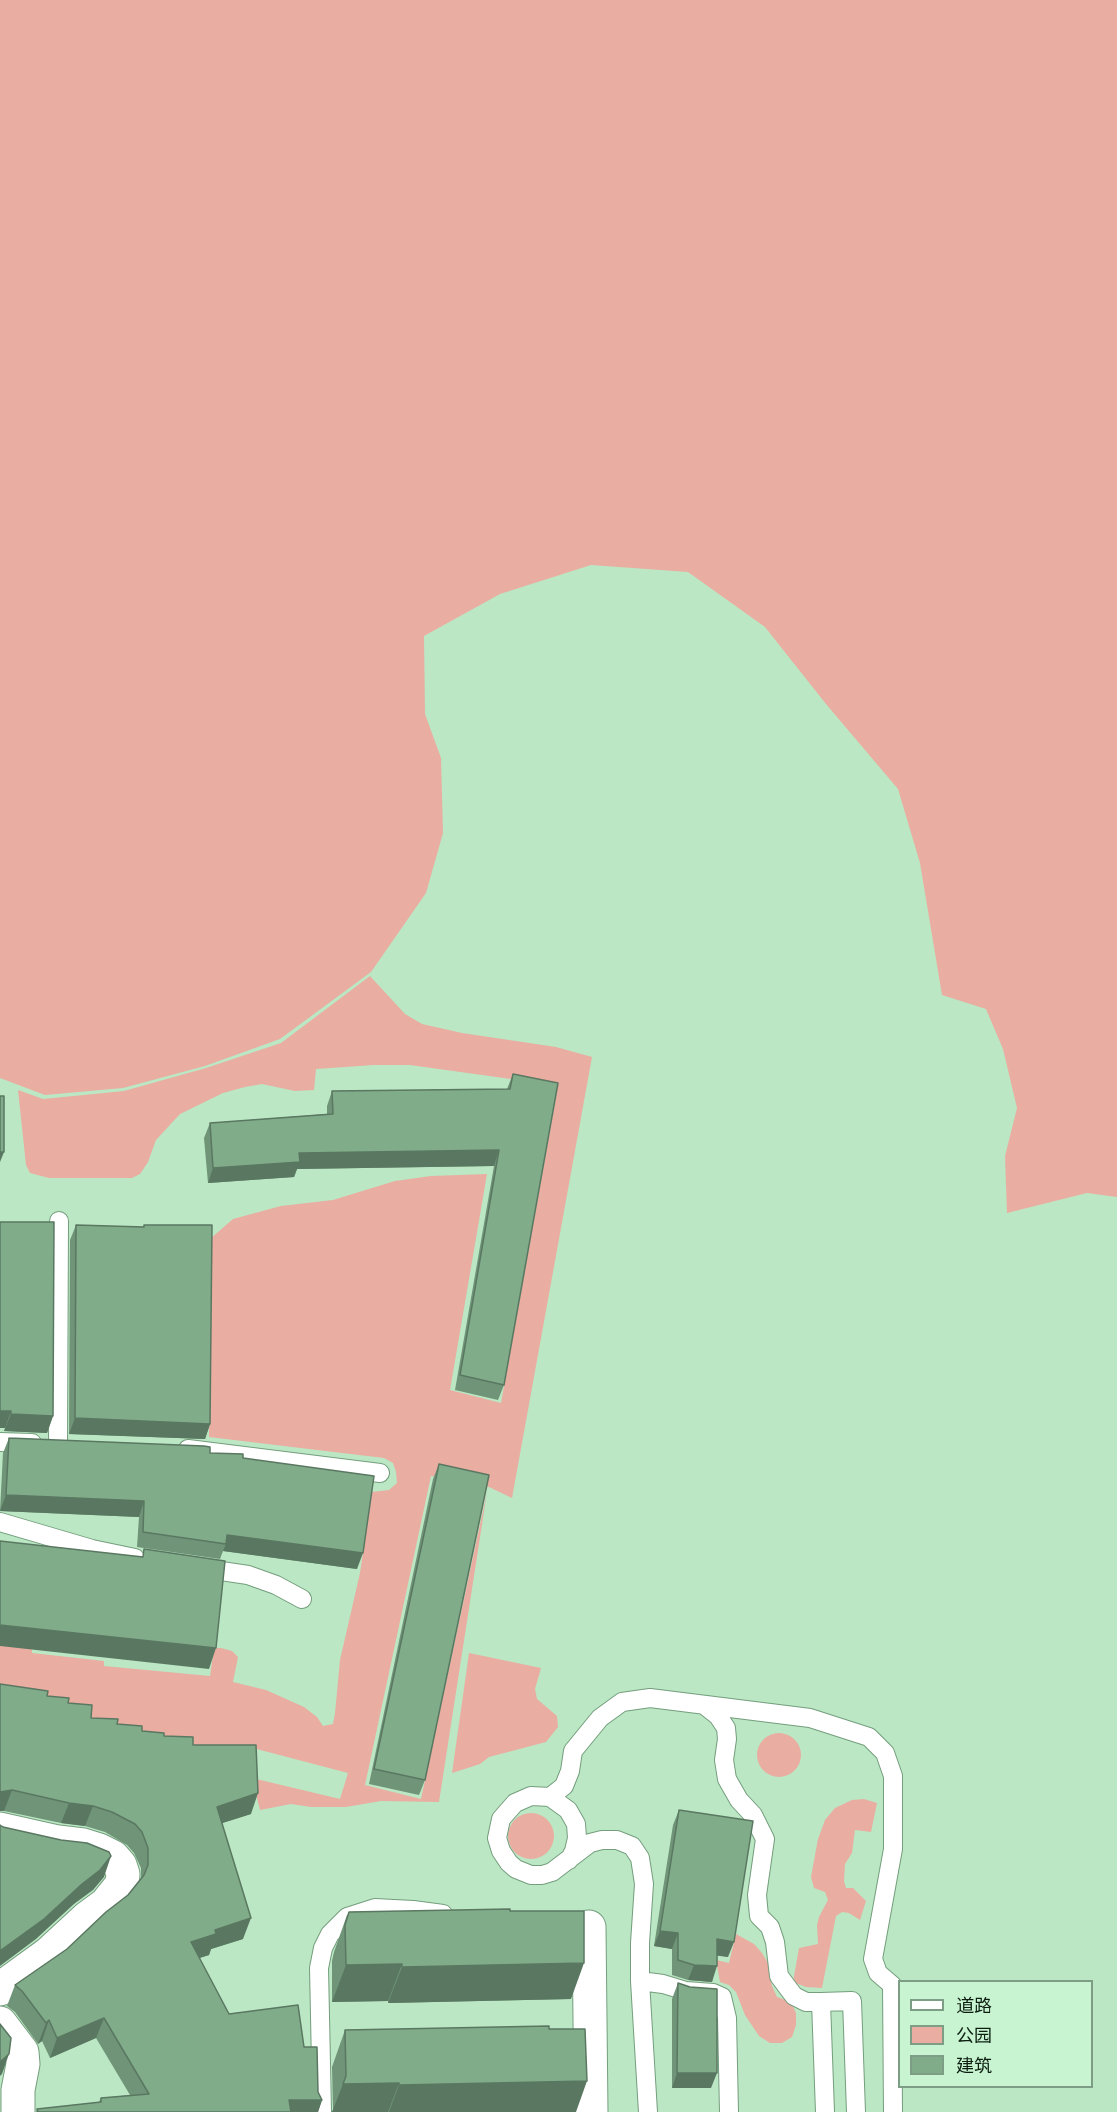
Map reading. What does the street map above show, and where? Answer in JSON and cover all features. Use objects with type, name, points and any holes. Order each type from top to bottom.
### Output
[{"type":"street","points":[[0,1829],[99,1850],[113,1857],[120,1865],[123,1874],[122,1884],[106,1904],[87,1918],[48,1954],[0,1989]]},
{"type":"street","points":[[582,1934],[580,2040],[591,2112]]},
{"type":"street","points":[[0,2023],[22,2052],[18,2112]]},
{"type":"lane","points":[[0,1442],[64,1444],[59,1221]]},
{"type":"lane","points":[[175,1449],[380,1473]]},
{"type":"lane","points":[[0,1522],[92,1550],[157,1562]]},
{"type":"lane","points":[[188,1566],[248,1575],[276,1585],[302,1599]]},
{"type":"lane","points":[[550,1797],[564,1786],[573,1751],[579,1743],[600,1718],[622,1702],[650,1698],[810,1718],[869,1737],[885,1753],[893,1776],[893,1849],[873,1959],[878,1973],[892,1985],[893,2112]]},
{"type":"lane","points":[[704,1705],[726,1728],[724,1760],[727,1779],[739,1800],[753,1815],[765,1839],[757,1894],[759,1916],[770,1927],[775,1942],[779,1976],[794,1996],[806,2002],[852,2001],[856,2112]]},
{"type":"lane","points":[[568,1861],[574,1851],[577,1838],[576,1824],[568,1810],[550,1797],[531,1796],[515,1803],[498,1826],[498,1838],[501,1851],[508,1863],[516,1869],[531,1875],[552,1872],[568,1861],[590,1843],[602,1840],[617,1840],[632,1846],[640,1858],[644,1884],[640,1981],[648,2112]]},
{"type":"lane","points":[[322,2112],[319,1968],[323,1948],[330,1934],[347,1917],[375,1908],[454,1915]]},
{"type":"lane","points":[[640,1981],[663,1984],[686,1991],[713,1993],[722,1997],[727,2018],[729,2112]]},
{"type":"lane","points":[[821,2002],[825,2112]]},
{"type":"lane","points":[[320,2045],[343,2044]]},
{"type":"green space","points":[[0,0],[1117,0],[1117,1197],[1087,1193],[1007,1213],[1005,1156],[1017,1108],[1003,1049],[986,1009],[942,995],[920,863],[898,789],[765,627],[688,572],[591,565],[500,594],[424,636],[425,714],[441,758],[443,833],[426,893],[371,972],[280,1039],[205,1066],[123,1088],[45,1095],[0,1078]]},
{"type":"green space","points":[[370,976],[405,1014],[422,1024],[462,1033],[556,1047],[592,1057],[512,1498],[489,1487],[431,1476],[365,1785],[421,1799],[487,1492],[439,1802],[381,1801],[346,1807],[311,1807],[291,1804],[260,1810],[252,1778],[340,1799],[348,1773],[249,1747],[241,1766],[124,1733],[0,1690],[0,1600],[32,1605],[32,1653],[104,1661],[104,1666],[210,1676],[214,1648],[221,1648],[232,1651],[238,1657],[233,1682],[266,1690],[304,1707],[317,1717],[323,1726],[333,1724],[340,1660],[360,1573],[372,1492],[389,1490],[397,1483],[396,1472],[393,1463],[384,1458],[209,1437],[210,1239],[233,1219],[281,1206],[333,1200],[395,1181],[431,1176],[487,1174],[450,1390],[501,1403],[557,1092],[554,1085],[410,1065],[316,1069],[314,1090],[295,1091],[262,1084],[245,1087],[223,1093],[180,1114],[156,1140],[148,1162],[140,1174],[132,1178],[49,1178],[30,1173],[26,1165],[18,1090],[43,1099],[124,1091],[206,1068],[281,1043]]},
{"type":"green space","points":[[469,1653],[541,1668],[535,1689],[537,1699],[557,1716],[558,1727],[546,1742],[489,1757],[480,1764],[452,1773]]},
{"type":"green space","points":[[779,1733],[788,1734],[795,1739],[800,1746],[800,1764],[795,1771],[788,1776],[779,1777],[770,1776],[763,1771],[758,1764],[757,1755],[758,1746],[763,1739],[770,1734]]},
{"type":"green space","points":[[864,1799],[877,1803],[871,1832],[855,1830],[852,1853],[845,1864],[844,1881],[846,1888],[853,1888],[866,1901],[860,1920],[849,1913],[842,1912],[836,1916],[822,1988],[806,1987],[793,1982],[799,1948],[818,1944],[817,1925],[828,1900],[825,1892],[814,1888],[811,1877],[818,1839],[825,1820],[835,1808],[852,1800]]},
{"type":"green space","points":[[536,1813],[548,1819],[553,1827],[553,1845],[548,1853],[540,1858],[526,1859],[514,1853],[509,1845],[508,1831],[514,1819],[522,1814]]},
{"type":"green space","points":[[736,1934],[754,1944],[762,1953],[768,1963],[772,1986],[777,1997],[791,2002],[796,2013],[796,2025],[792,2037],[782,2043],[770,2043],[759,2036],[745,2015],[736,1992],[729,1985],[720,1982],[716,1960],[729,1963]]},
{"type":"building","points":[[513,1074],[558,1083],[504,1385],[460,1375],[499,1150],[299,1153],[300,1162],[213,1168],[210,1123],[333,1114],[332,1091],[510,1089]]},
{"type":"building","points":[[0,1096],[4,1096],[4,1152],[0,1152]]},
{"type":"building","points":[[0,1222],[54,1222],[53,1416],[11,1414],[11,1411],[0,1411]]},
{"type":"building","points":[[76,1225],[144,1227],[144,1225],[212,1225],[210,1424],[75,1418]]},
{"type":"building","points":[[9,1438],[204,1446],[210,1447],[210,1453],[243,1454],[243,1458],[374,1476],[363,1553],[227,1535],[226,1544],[143,1532],[144,1501],[6,1495]]},
{"type":"building","points":[[439,1464],[489,1475],[425,1780],[374,1769]]},
{"type":"building","points":[[0,1541],[143,1557],[144,1549],[225,1561],[216,1648],[0,1625]]},
{"type":"building","points":[[0,1684],[48,1691],[47,1696],[69,1698],[68,1703],[92,1705],[91,1718],[118,1719],[117,1724],[142,1726],[142,1731],[164,1733],[164,1736],[193,1737],[193,1745],[256,1745],[258,1793],[217,1807],[251,1918],[215,1930],[216,1934],[191,1942],[229,2014],[298,2005],[304,2047],[317,2047],[318,2092],[322,2100],[289,2100],[291,2112],[38,2112],[37,2109],[101,2102],[101,2098],[149,2094],[104,2018],[57,2038],[49,2020],[46,2023],[15,1985],[67,1949],[106,1912],[128,1895],[144,1875],[148,1865],[148,1848],[142,1832],[135,1824],[112,1812],[12,1790],[0,1792]]},
{"type":"building","points":[[679,1810],[753,1821],[734,1942],[717,1939],[717,1966],[694,1965],[678,1960],[678,1933],[660,1931]]},
{"type":"building","points":[[0,1825],[61,1840],[87,1843],[109,1852],[111,1856],[100,1870],[44,1919],[0,1951]]},
{"type":"building","points":[[510,1909],[510,1911],[584,1911],[584,1963],[402,1967],[402,1964],[346,1965],[345,1925],[349,1912]]},
{"type":"building","points":[[678,1983],[690,1987],[717,1989],[717,2073],[677,2073]]},
{"type":"building","points":[[0,2024],[11,2038],[9,2054],[0,2062]]},
{"type":"building","points":[[549,2026],[549,2029],[585,2029],[587,2081],[343,2084],[346,2076],[345,2030]]}]
